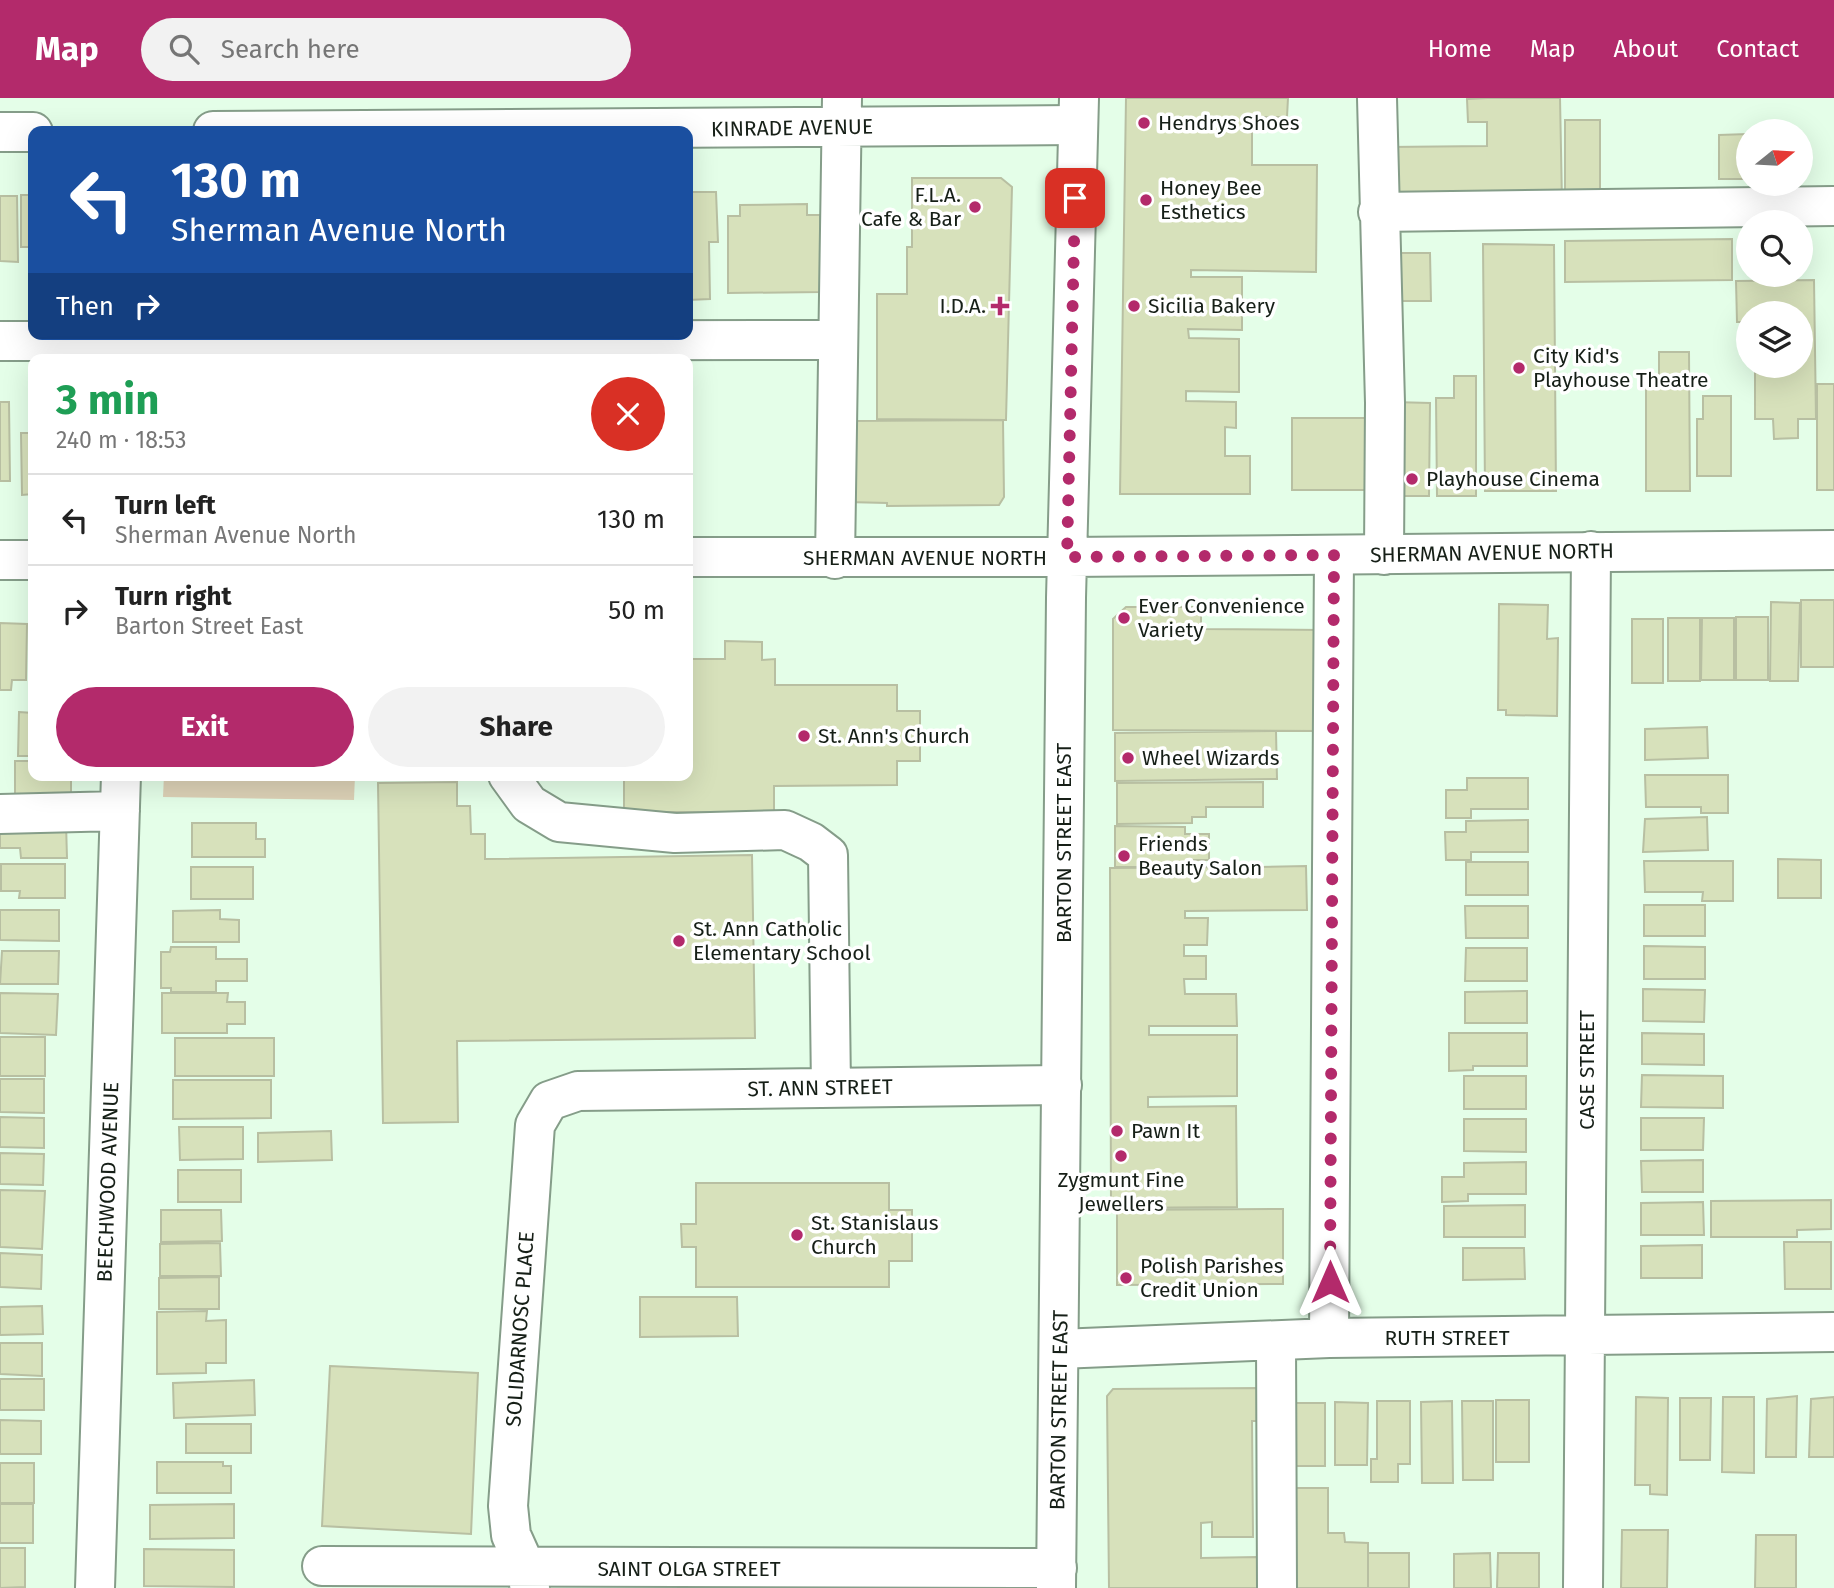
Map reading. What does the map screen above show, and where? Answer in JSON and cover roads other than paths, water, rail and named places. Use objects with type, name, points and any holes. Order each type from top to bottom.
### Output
[{"type":"street","points":[[1377,98],[1378,212],[1370,348],[1384,555]]},
{"type":"street","name":"KINRADE AVENUE","points":[[388,126],[842,113],[1078,111]]},
{"type":"street","name":"BARTON STREET EAST","points":[[1056,1578],[1067,557],[1078,111]]},
{"type":"street","points":[[835,559],[842,113]]},
{"type":"street","points":[[0,132],[28,132]]},
{"type":"street","points":[[1378,212],[1834,206]]},
{"type":"street","points":[[0,341],[837,340]]},
{"type":"street","name":"SHERMAN AVENUE NORTH","points":[[693,558],[1834,550]]},
{"type":"street","name":"CASE STREET","points":[[1583,1588],[1591,551]]},
{"type":"street","points":[[1329,1338],[1334,555]]},
{"type":"street","points":[[0,560],[28,560]]},
{"type":"street","points":[[512,781],[529,804],[559,822],[675,833],[785,830],[811,842],[828,855],[831,1088]]},
{"type":"street","points":[[0,814],[121,793]]},
{"type":"street","name":"BEECHWOOD AVENUE","points":[[95,1588],[121,793]]},
{"type":"street","name":"ST. ANN STREET","points":[[578,1091],[1062,1085]]},
{"type":"street","name":"SOLIDARNOSC PLACE","points":[[527,1577],[511,1535],[508,1506],[535,1125],[549,1101],[578,1091]]},
{"type":"street","name":"RUTH STREET","points":[[1059,1349],[1329,1338],[1834,1332]]},
{"type":"street","points":[[1276,1340],[1277,1588]]},
{"type":"street","name":"SAINT OLGA STREET","points":[[322,1566],[527,1577],[582,1569],[1056,1578]]},
{"type":"place","name":"Hendrys Shoes","points":[[1144,123]]},
{"type":"place","name":"Honey Bee Esthetics","points":[[1146,200]]},
{"type":"place","name":"F.L.A. Cafe & Bar","points":[[975,207]]},
{"type":"place","name":"I.D.A.","points":[[1000,306]]},
{"type":"place","name":"Sicilia Bakery","points":[[1134,306]]},
{"type":"place","name":"City Kid's Playhouse Theatre","points":[[1519,368]]},
{"type":"place","name":"Playhouse Cinema","points":[[1412,479]]},
{"type":"place","name":"Ever Convenience Variety","points":[[1124,618]]},
{"type":"place","name":"St. Ann's Church","points":[[804,736]]},
{"type":"place","name":"Wheel Wizards","points":[[1128,758]]},
{"type":"place","name":"Friends Beauty Salon","points":[[1124,856]]},
{"type":"place","name":"St. Ann Catholic Elementary School","points":[[679,941]]},
{"type":"place","name":"Pawn It","points":[[1117,1131]]},
{"type":"place","name":"Zygmunt Fine Jewellers","points":[[1121,1156]]},
{"type":"place","name":"St. Stanislaus Church","points":[[797,1235]]},
{"type":"place","name":"Polish Parishes Credit Union","points":[[1126,1278]]}]
